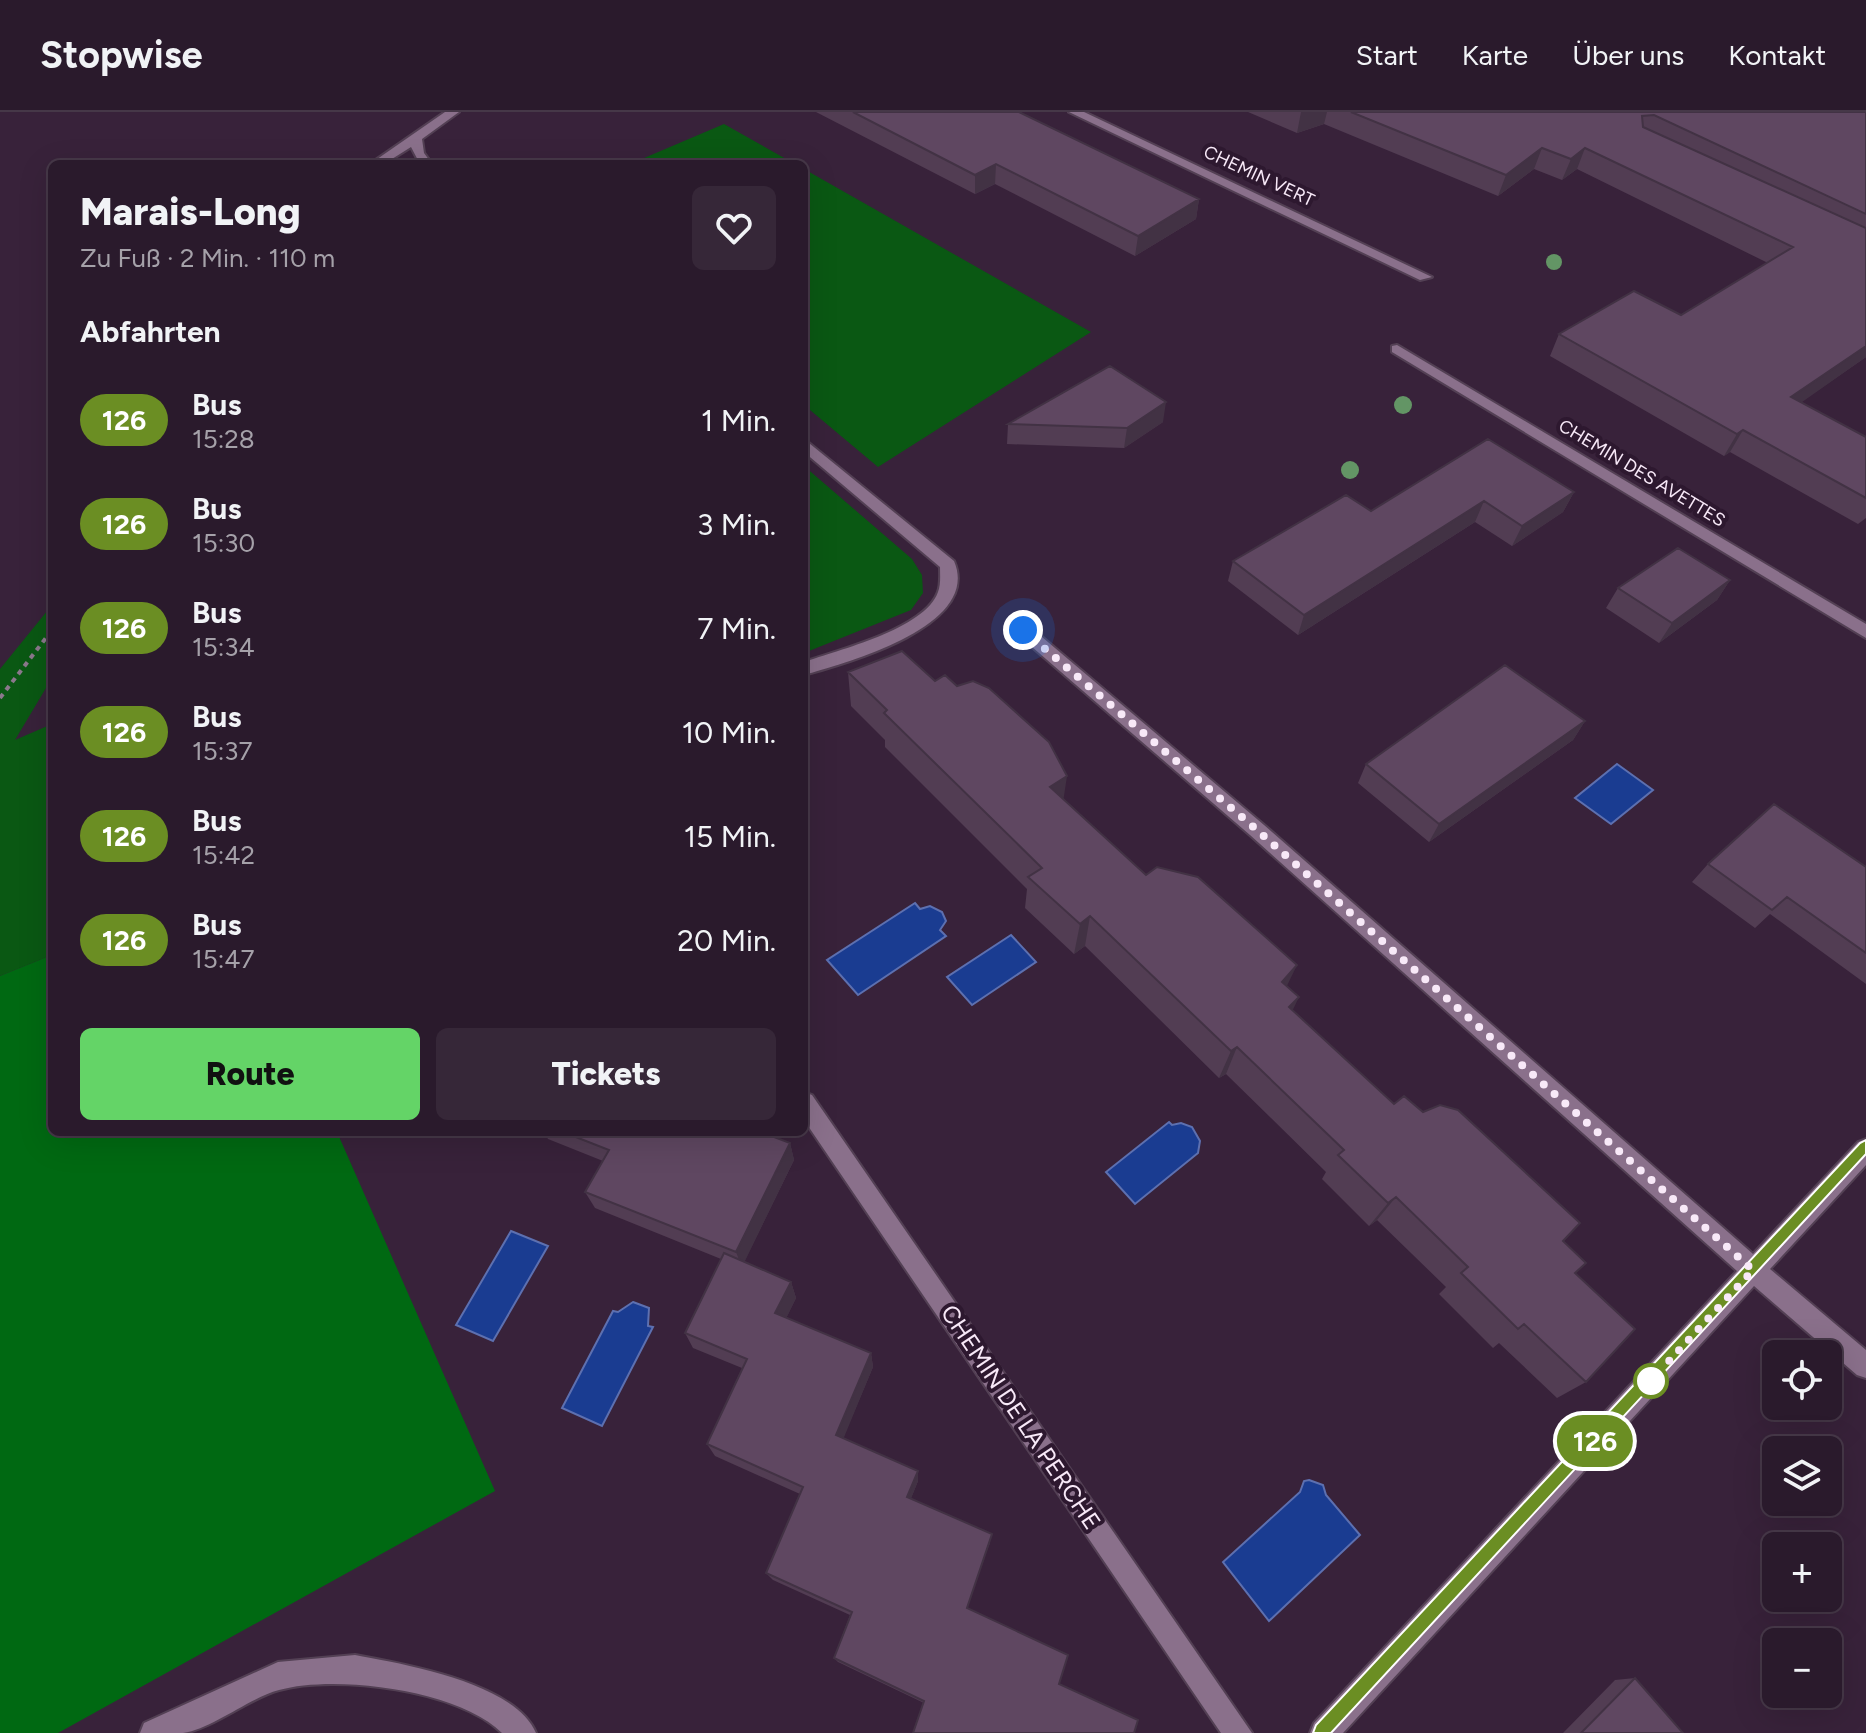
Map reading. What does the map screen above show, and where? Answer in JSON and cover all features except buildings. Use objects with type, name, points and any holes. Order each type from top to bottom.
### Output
[{"type":"street","points":[[382,160],[453,112]]},
{"type":"street","name":"CHEMIN VERT","points":[[1075,112],[1425,277]]},
{"type":"street","points":[[416,138],[418,153],[423,160]]},
{"type":"street","name":"CHEMIN DES AVETTES","points":[[1397,349],[1866,632]]},
{"type":"street","points":[[808,447],[948,565],[946,595],[933,612],[913,627],[808,667]]},
{"type":"street","points":[[1023,630],[1257,830],[1753,1270],[1866,1366]]},
{"type":"street","name":"CHEMIN DE LA PERCHE","points":[[808,1108],[1238,1733]]},
{"type":"street","points":[[1324,1733],[1866,1149]]},
{"type":"street","points":[[154,1733],[278,1676],[355,1669],[428,1682],[501,1712],[522,1733]]},
{"type":"path","points":[[0,698],[48,635]]},
{"type":"green space","points":[[724,124],[788,160],[639,160]]},
{"type":"green space","points":[[808,171],[1091,332],[878,467],[808,408]]},
{"type":"green space","points":[[808,469],[912,559],[922,575],[923,593],[911,610],[808,651]]},
{"type":"green space","points":[[48,610],[48,685],[15,740],[48,726],[48,957],[0,976],[0,669]]},
{"type":"green space","points":[[48,957],[48,1136],[339,1136],[495,1491],[58,1733],[0,1733],[0,976]]},
{"type":"water","points":[[1617,764],[1653,790],[1611,824],[1575,798]]},
{"type":"water","points":[[915,903],[920,909],[930,906],[942,912],[946,921],[940,930],[946,936],[858,995],[827,960]]},
{"type":"water","points":[[1011,935],[1036,962],[972,1005],[947,977]]},
{"type":"water","points":[[1169,1122],[1192,1127],[1200,1141],[1198,1153],[1135,1204],[1106,1172]]},
{"type":"water","points":[[511,1231],[548,1246],[493,1341],[456,1325]]},
{"type":"water","points":[[633,1302],[649,1308],[648,1326],[653,1327],[602,1426],[562,1408],[613,1311],[618,1312]]},
{"type":"water","points":[[1304,1481],[1323,1485],[1326,1495],[1360,1535],[1269,1621],[1223,1562],[1300,1492]]},
{"type":"bus line","name":"126","points":[[1324,1733],[1866,1149]]},
{"type":"route","points":[[1023,630],[1257,830],[1753,1270],[1647,1385],[1651,1381]]}]
